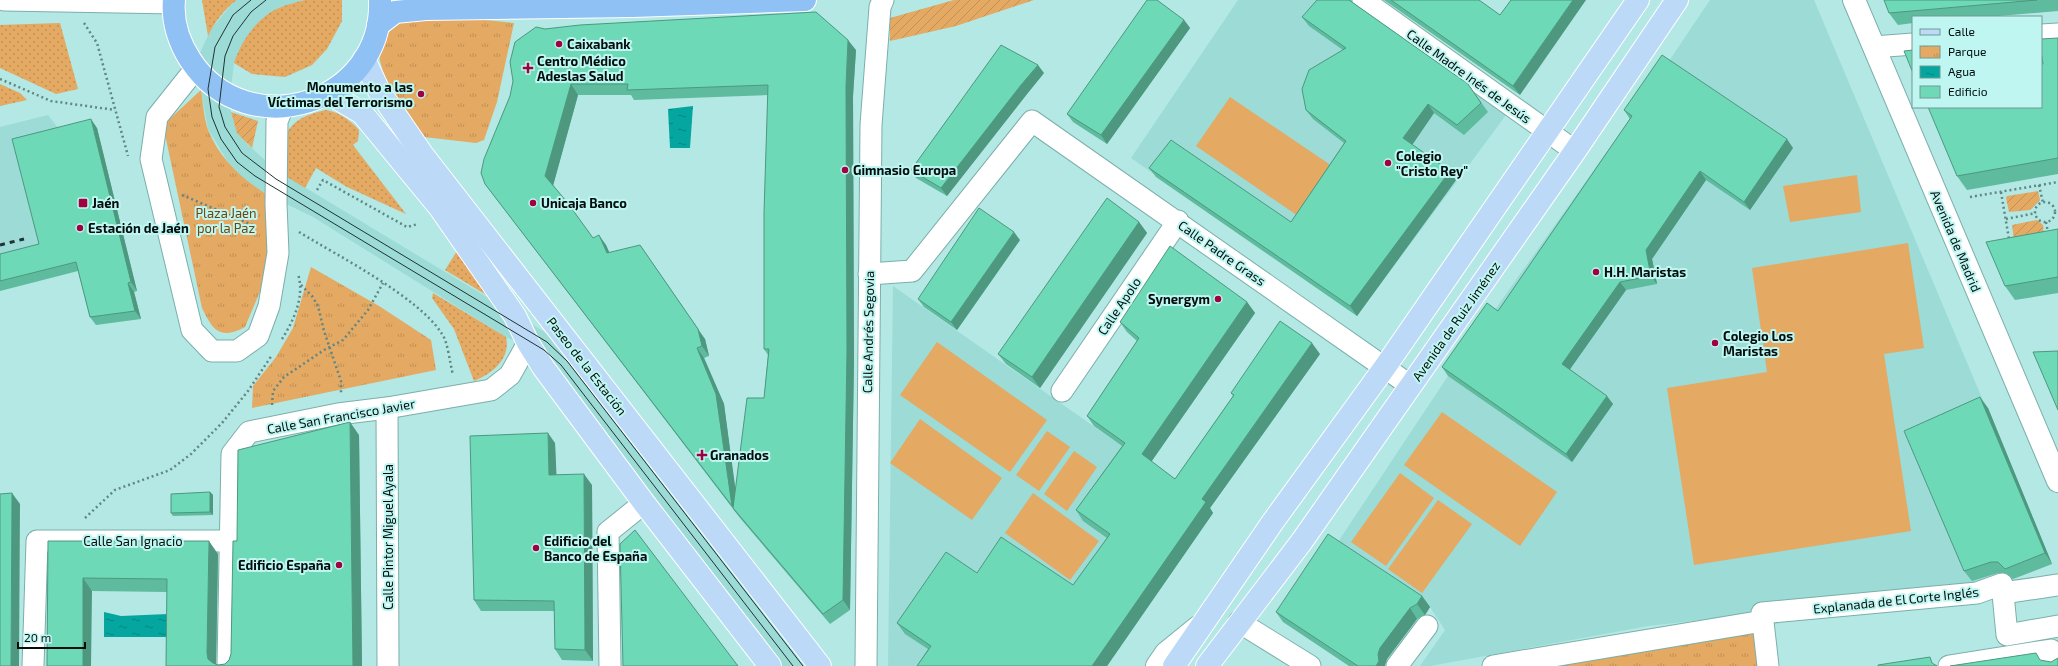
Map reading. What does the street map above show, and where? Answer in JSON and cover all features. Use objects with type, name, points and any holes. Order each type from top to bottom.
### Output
[{"type":"highway","points":[[174,1],[179,37],[186,54],[196,68],[214,87],[247,103],[265,107],[283,107],[306,103],[328,93],[348,78],[364,59],[378,25],[380,0]]},
{"type":"highway","points":[[378,25],[395,12],[426,9],[633,6],[805,0]]},
{"type":"main road","points":[[1174,666],[1272,523],[1385,367],[1638,0]]},
{"type":"main road","name":"Avenida de Ruiz Jiménez","points":[[1207,666],[1233,630],[1299,546],[1575,151],[1677,0]]},
{"type":"main road","name":"Paseo de la Estación","points":[[364,59],[379,91],[422,154],[820,666]]},
{"type":"main road","points":[[328,93],[362,113],[432,198],[515,316],[528,343],[644,503],[770,666]]},
{"type":"street","points":[[4,0],[174,1]]},
{"type":"street","name":"Calle Andrés Segovia","points":[[866,666],[871,125],[875,55],[880,7],[883,0]]},
{"type":"street","name":"Calle Madre Inés de Jesús","points":[[1363,0],[1575,151]]},
{"type":"street","name":"Avenida de Madrid","points":[[1854,0],[2056,472]]},
{"type":"street","points":[[2042,35],[2058,34]]},
{"type":"street","points":[[1874,47],[1912,44]]},
{"type":"street","points":[[196,68],[157,117],[151,159],[192,330],[212,351],[238,351],[258,336],[269,306],[278,253],[276,183],[277,121],[283,107]]},
{"type":"street","name":"Calle Padre Grass","points":[[869,274],[912,271],[1032,120],[1411,386]]},
{"type":"street","name":"Calle Apolo","points":[[1062,391],[1178,222]]},
{"type":"street","name":"Calle San Francisco Javier","points":[[228,666],[232,454],[249,432],[338,414],[387,408],[491,390],[510,375],[528,343]]},
{"type":"street","name":"Calle Pintor Miguel Ayala","points":[[387,408],[388,666]]},
{"type":"street","points":[[610,666],[608,532],[644,503]]},
{"type":"street","name":"Calle San Ignacio","points":[[33,666],[37,541],[230,541]]},
{"type":"street","name":"Explanada de El Corte Inglés","points":[[1768,666],[1762,613],[1977,593],[2002,584],[2003,593]]},
{"type":"street","points":[[2058,585],[2003,593],[2007,635],[2058,626]]},
{"type":"street","points":[[1157,666],[1166,653],[1203,622]]},
{"type":"street","points":[[1493,666],[1757,622]]},
{"type":"street","points":[[1397,666],[1427,626]]},
{"type":"street","points":[[1233,630],[1310,666]]},
{"type":"street","name":"Avenida de Ruiz Jiménez","points":[[1221,666],[1233,630]]},
{"type":"street","points":[[1949,666],[2051,650],[2055,661],[2058,660]]},
{"type":"path","points":[[0,80],[51,101],[115,110],[97,43],[80,19]]},
{"type":"path","points":[[317,190],[323,180],[407,227],[418,224]]},
{"type":"path","points":[[1970,197],[2058,182]]},
{"type":"path","points":[[2039,185],[2043,203]]},
{"type":"path","points":[[2000,192],[2011,246]]},
{"type":"path","points":[[176,193],[262,229]]},
{"type":"path","points":[[2043,203],[2052,205],[2056,210],[2052,219],[2046,222],[2038,219],[2036,213],[2039,204],[2043,203]]},
{"type":"path","points":[[2006,219],[2036,213]]},
{"type":"path","points":[[2046,222],[2050,239]]},
{"type":"path","points":[[297,231],[383,283],[422,310],[443,334],[453,376]]},
{"type":"path","points":[[297,272],[301,285],[312,296],[318,306],[341,381],[341,390]]},
{"type":"path","points":[[272,404],[273,391],[284,377],[343,340],[368,310],[383,283]]},
{"type":"path","points":[[281,340],[297,304],[301,285]]},
{"type":"path","points":[[69,541],[83,520],[115,490],[170,470],[191,454],[222,423],[244,396],[274,352]]},
{"type":"shaded area","points":[[237,0],[305,0],[280,7],[255,26],[234,63],[230,96],[231,112],[233,120],[247,144],[276,170],[543,331],[570,352],[812,666],[781,666],[550,362],[534,350],[506,337],[313,217],[249,184],[231,167],[208,129],[201,90],[200,53],[211,29]]},
{"type":"shaded area","points":[[1238,0],[1346,0],[1469,86],[1506,115],[1357,316],[1131,158]]},
{"type":"shaded area","name":"Colegio Los Maristas","points":[[1710,0],[1814,0],[2052,564],[1977,593],[1763,613],[1648,626],[1430,666],[1420,666],[1445,630],[1430,607],[1336,545],[1448,376],[1630,119]]},
{"type":"shaded area","points":[[48,115],[64,136],[45,252],[0,263],[0,127]]},
{"type":"shaded area","points":[[893,286],[1149,465],[1213,513],[1107,666],[888,666]]},
{"type":"green space","points":[[202,0],[237,0],[220,16],[208,36]]},
{"type":"green space","points":[[305,0],[342,0],[342,21],[327,49],[312,65],[285,77],[252,74],[234,63],[241,46],[258,23],[272,11]]},
{"type":"green space","points":[[954,0],[1034,0],[956,26],[890,41],[890,18]]},
{"type":"green space","points":[[407,18],[465,18],[514,23],[497,102],[484,140],[476,143],[424,137],[401,107],[384,76],[378,50],[389,32]]},
{"type":"green space","points":[[60,23],[78,89],[56,94],[0,68],[0,25]]},
{"type":"green space","points":[[0,84],[20,93],[27,100],[0,106]]},
{"type":"green space","name":"Plaza Jaén por la Paz","points":[[201,90],[208,130],[219,150],[232,167],[266,194],[270,246],[267,275],[245,327],[229,333],[223,333],[214,328],[202,308],[163,125]]},
{"type":"green space","points":[[1230,97],[1332,166],[1298,216],[1196,146]]},
{"type":"green space","points":[[326,110],[344,117],[359,130],[358,141],[353,145],[406,214],[347,187],[316,168],[305,188],[276,170],[282,146],[289,130],[302,118]]},
{"type":"green space","points":[[231,112],[258,121],[252,148],[237,133]]},
{"type":"green space","points":[[1857,175],[1861,212],[1790,222],[1783,186]]},
{"type":"green space","points":[[2038,191],[2040,200],[2030,210],[2009,212],[2006,198],[2007,196]]},
{"type":"green space","points":[[2037,220],[2043,225],[2044,235],[2014,240],[2012,225]]},
{"type":"green space","points":[[1908,243],[1924,348],[1884,354],[1911,531],[1694,565],[1667,388],[1767,372],[1752,268]]},
{"type":"green space","points":[[457,251],[493,299],[445,270]]},
{"type":"green space","points":[[311,267],[379,306],[431,340],[436,370],[252,408],[253,386],[276,357],[293,328]]},
{"type":"green space","points":[[433,293],[506,337],[506,352],[499,365],[481,378],[474,381],[454,329],[432,298]]},
{"type":"green space","points":[[937,342],[1047,420],[1010,472],[900,395]]},
{"type":"green space","points":[[1442,412],[1557,492],[1520,546],[1404,465]]},
{"type":"green space","points":[[920,419],[1002,478],[972,520],[890,463]]},
{"type":"green space","points":[[1047,431],[1070,447],[1039,491],[1016,475]]},
{"type":"green space","points":[[1074,451],[1097,467],[1067,511],[1044,494]]},
{"type":"green space","points":[[1400,473],[1434,498],[1386,566],[1351,542]]},
{"type":"green space","points":[[1033,493],[1099,541],[1070,580],[1005,533]]},
{"type":"green space","points":[[1438,500],[1472,524],[1422,593],[1388,569]]},
{"type":"green space","points":[[1755,633],[1768,666],[1545,666]]},
{"type":"water","points":[[693,106],[690,148],[670,148],[668,109]]},
{"type":"water","points":[[104,612],[121,616],[168,614],[168,637],[104,637]]},
{"type":"building","points":[[1147,0],[1157,0],[1184,20],[1101,135],[1067,114]]},
{"type":"building","name":"Colegio \"Cristo Rey\"","points":[[1317,0],[1349,0],[1468,84],[1481,103],[1457,125],[1428,104],[1403,138],[1450,171],[1350,306],[1149,168],[1171,140],[1291,222],[1346,141],[1306,110],[1302,89],[1309,70],[1346,48],[1302,17]]},
{"type":"building","points":[[1391,0],[1479,0],[1500,15],[1511,0],[1573,0],[1513,86]]},
{"type":"building","points":[[1884,0],[2037,0],[1889,13]]},
{"type":"building","points":[[816,12],[848,40],[846,86],[847,351],[843,600],[823,614],[733,508],[747,398],[764,398],[769,349],[764,349],[764,213],[768,85],[627,90],[628,84],[571,84],[545,176],[567,202],[593,238],[599,235],[607,253],[640,245],[698,329],[702,346],[697,348],[716,394],[732,506],[485,184],[481,173],[484,159],[510,96],[513,81],[510,62],[515,42],[536,27],[545,29],[580,25]]},
{"type":"building","points":[[2058,38],[2058,158],[1957,176],[1928,108],[2042,108],[2042,39]]},
{"type":"building","points":[[1001,45],[1038,65],[941,188],[911,170]]},
{"type":"building","points":[[1912,50],[1912,71],[1904,51]]},
{"type":"building","name":"H.H. Maristas","points":[[1662,55],[1787,139],[1744,202],[1700,171],[1646,250],[1651,276],[1620,282],[1562,364],[1607,396],[1566,454],[1442,367],[1487,303],[1498,311],[1632,116],[1624,110]]},
{"type":"building","name":"Estación de Jaén","points":[[91,119],[131,282],[128,283],[135,311],[90,317],[76,262],[0,281],[0,254],[39,244],[12,139]]},
{"type":"building","points":[[1107,198],[1139,222],[1032,377],[998,354]]},
{"type":"building","points":[[979,208],[1014,232],[951,322],[918,299]]},
{"type":"building","points":[[2058,229],[2058,277],[2005,286],[1986,242]]},
{"type":"building","points":[[1170,246],[1247,302],[1142,454],[1175,479],[1234,395],[1231,393],[1280,321],[1312,343],[1202,499],[1206,502],[1092,666],[917,666],[931,646],[897,623],[946,552],[977,573],[1001,537],[1073,585],[1110,534],[1076,510],[1125,443],[1087,416],[1139,338],[1120,322]]},
{"type":"building","points":[[2058,351],[2058,410],[2033,352]]},
{"type":"building","points":[[1980,397],[2045,553],[2005,569],[1998,562],[1991,562],[1964,571],[1904,431]]},
{"type":"building","points":[[350,422],[353,666],[166,666],[167,579],[83,578],[83,666],[47,666],[48,541],[209,541],[207,653],[208,659],[213,663],[218,665],[225,664],[229,660],[231,654],[233,541],[237,541],[238,450]]},
{"type":"building","name":"Edificio del Banco de España","points":[[548,433],[549,475],[584,474],[585,650],[555,649],[554,601],[474,600],[470,436]]},
{"type":"building","points":[[210,492],[210,512],[171,513],[171,494]]},
{"type":"building","points":[[12,493],[11,666],[0,666],[0,494]]},
{"type":"building","points":[[635,530],[738,666],[623,666],[620,544]]},
{"type":"building","points":[[1328,534],[1422,596],[1417,604],[1410,608],[1380,648],[1378,654],[1379,661],[1376,666],[1358,666],[1276,612]]},
{"type":"building","points":[[2036,653],[2040,660],[2051,662],[2058,658],[2058,666],[1950,666]]},
{"type":"building","points":[[1930,657],[1932,663],[1937,666],[1878,666],[1878,665]]},
{"type":"tram line","points":[[251,0],[233,15],[215,47],[208,89],[212,117],[221,139],[237,162],[255,176],[544,350],[561,365],[793,666]]},
{"type":"tram line","points":[[266,0],[251,12],[233,36],[225,56],[219,107],[225,127],[242,153],[276,179],[547,342],[567,361],[803,666]]},
{"type":"railway","points":[[0,245],[24,239]]},
{"type":"place","name":"Caixabank","points":[[559,44]]},
{"type":"place","name":"Centro Médico Adeslas Salud","points":[[528,68]]},
{"type":"place","name":"Monumento a las Víctimas del Terrorismo","points":[[421,94]]},
{"type":"place","name":"Colegio \"Cristo Rey\"","points":[[1388,163]]},
{"type":"place","name":"Gimnasio Europa","points":[[845,170]]},
{"type":"place","name":"Jaén","points":[[83,203]]},
{"type":"place","name":"Unicaja Banco","points":[[533,203]]},
{"type":"place","name":"Estación de Jaén","points":[[80,228]]},
{"type":"place","name":"H.H. Maristas","points":[[1596,272]]},
{"type":"place","name":"Synergym","points":[[1218,299]]},
{"type":"place","name":"Colegio Los Maristas","points":[[1715,343]]},
{"type":"place","name":"Granados","points":[[702,455]]},
{"type":"place","name":"Edificio del Banco de España","points":[[536,548]]},
{"type":"place","name":"Edificio España","points":[[339,565]]}]
